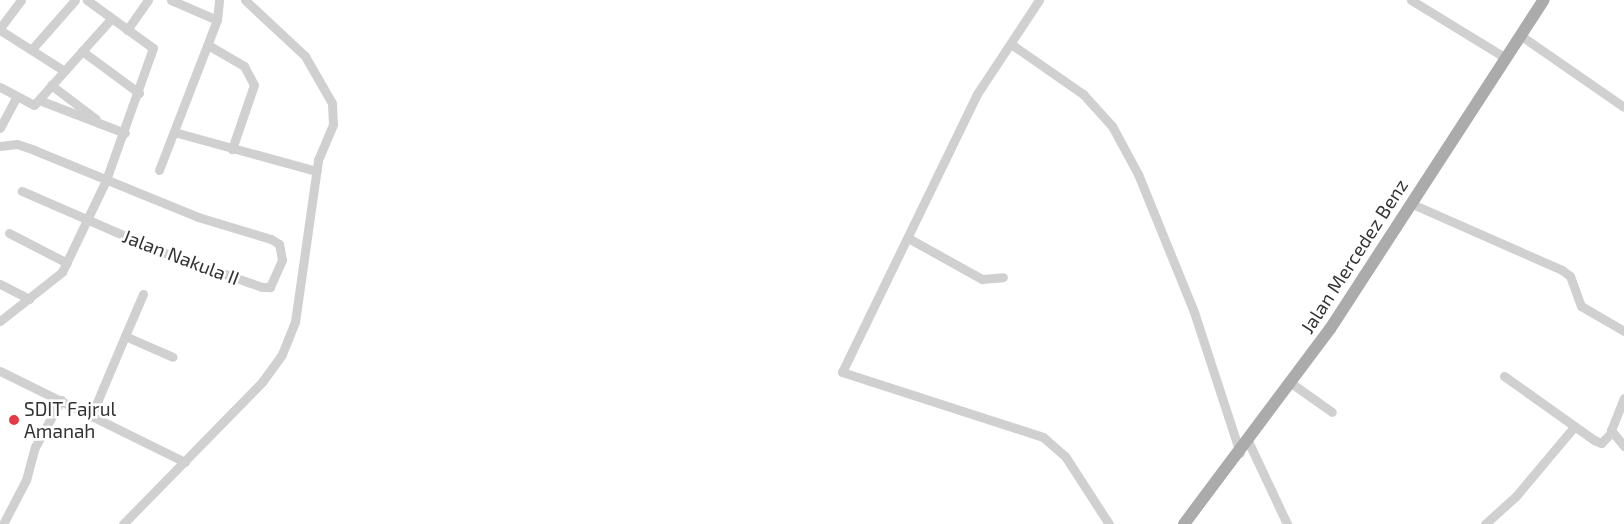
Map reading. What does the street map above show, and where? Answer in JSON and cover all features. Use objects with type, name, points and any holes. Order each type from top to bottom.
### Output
[{"type":"main road","name":"Jalan Mercedez Benz","points":[[1184,524],[1240,453],[1291,383],[1504,57],[1544,0]]},
{"type":"street","points":[[22,0],[0,29],[64,70]]},
{"type":"street","points":[[32,49],[75,0]]},
{"type":"street","points":[[128,30],[148,0]]},
{"type":"street","points":[[171,0],[217,20]]},
{"type":"street","points":[[160,170],[217,20],[219,0]]},
{"type":"street","points":[[123,524],[254,392],[286,346],[297,310],[317,171],[333,124],[329,94],[290,39],[245,0]]},
{"type":"street","points":[[1039,0],[976,94],[842,372],[1043,437],[1066,456],[1109,524]]},
{"type":"street","points":[[1411,0],[1504,57]]},
{"type":"street","points":[[0,321],[58,277],[67,262],[106,180],[125,133],[153,48],[111,19],[92,1]]},
{"type":"street","points":[[0,87],[34,105],[111,19]]},
{"type":"street","points":[[1520,35],[1624,107]]},
{"type":"street","points":[[1011,44],[1083,94],[1112,126],[1138,174],[1194,312],[1240,453]]},
{"type":"street","points":[[208,45],[244,66],[254,85],[232,148]]},
{"type":"street","points":[[82,51],[139,93]]},
{"type":"street","points":[[51,85],[104,125]]},
{"type":"street","points":[[0,128],[17,96]]},
{"type":"street","points":[[39,100],[125,133]]},
{"type":"street","points":[[174,132],[317,171]]},
{"type":"street","points":[[0,146],[17,144],[106,180]]},
{"type":"street","name":"Jalan Nakula II","points":[[88,219],[220,274],[265,288],[273,282],[283,254],[276,242],[198,217],[106,180]]},
{"type":"street","points":[[22,191],[88,219]]},
{"type":"street","points":[[1410,203],[1562,270],[1570,276],[1581,306],[1624,331]]},
{"type":"street","points":[[9,233],[67,262]]},
{"type":"street","points":[[908,238],[982,279],[1003,278]]},
{"type":"street","points":[[0,284],[29,299]]},
{"type":"street","points":[[92,414],[143,294]]},
{"type":"street","points":[[125,336],[173,357]]},
{"type":"street","points":[[0,371],[92,414],[185,462]]},
{"type":"street","points":[[1504,376],[1574,427],[1600,443],[1611,433],[1624,398]]},
{"type":"street","points":[[1291,383],[1332,412]]},
{"type":"street","points":[[3,524],[26,480],[35,447],[61,400]]},
{"type":"street","points":[[1485,524],[1516,496],[1574,427]]},
{"type":"street","points":[[1611,433],[1624,446]]},
{"type":"street","points":[[1248,441],[1287,524]]},
{"type":"place","name":"SDIT Fajrul Amanah","points":[[14,420]]}]
